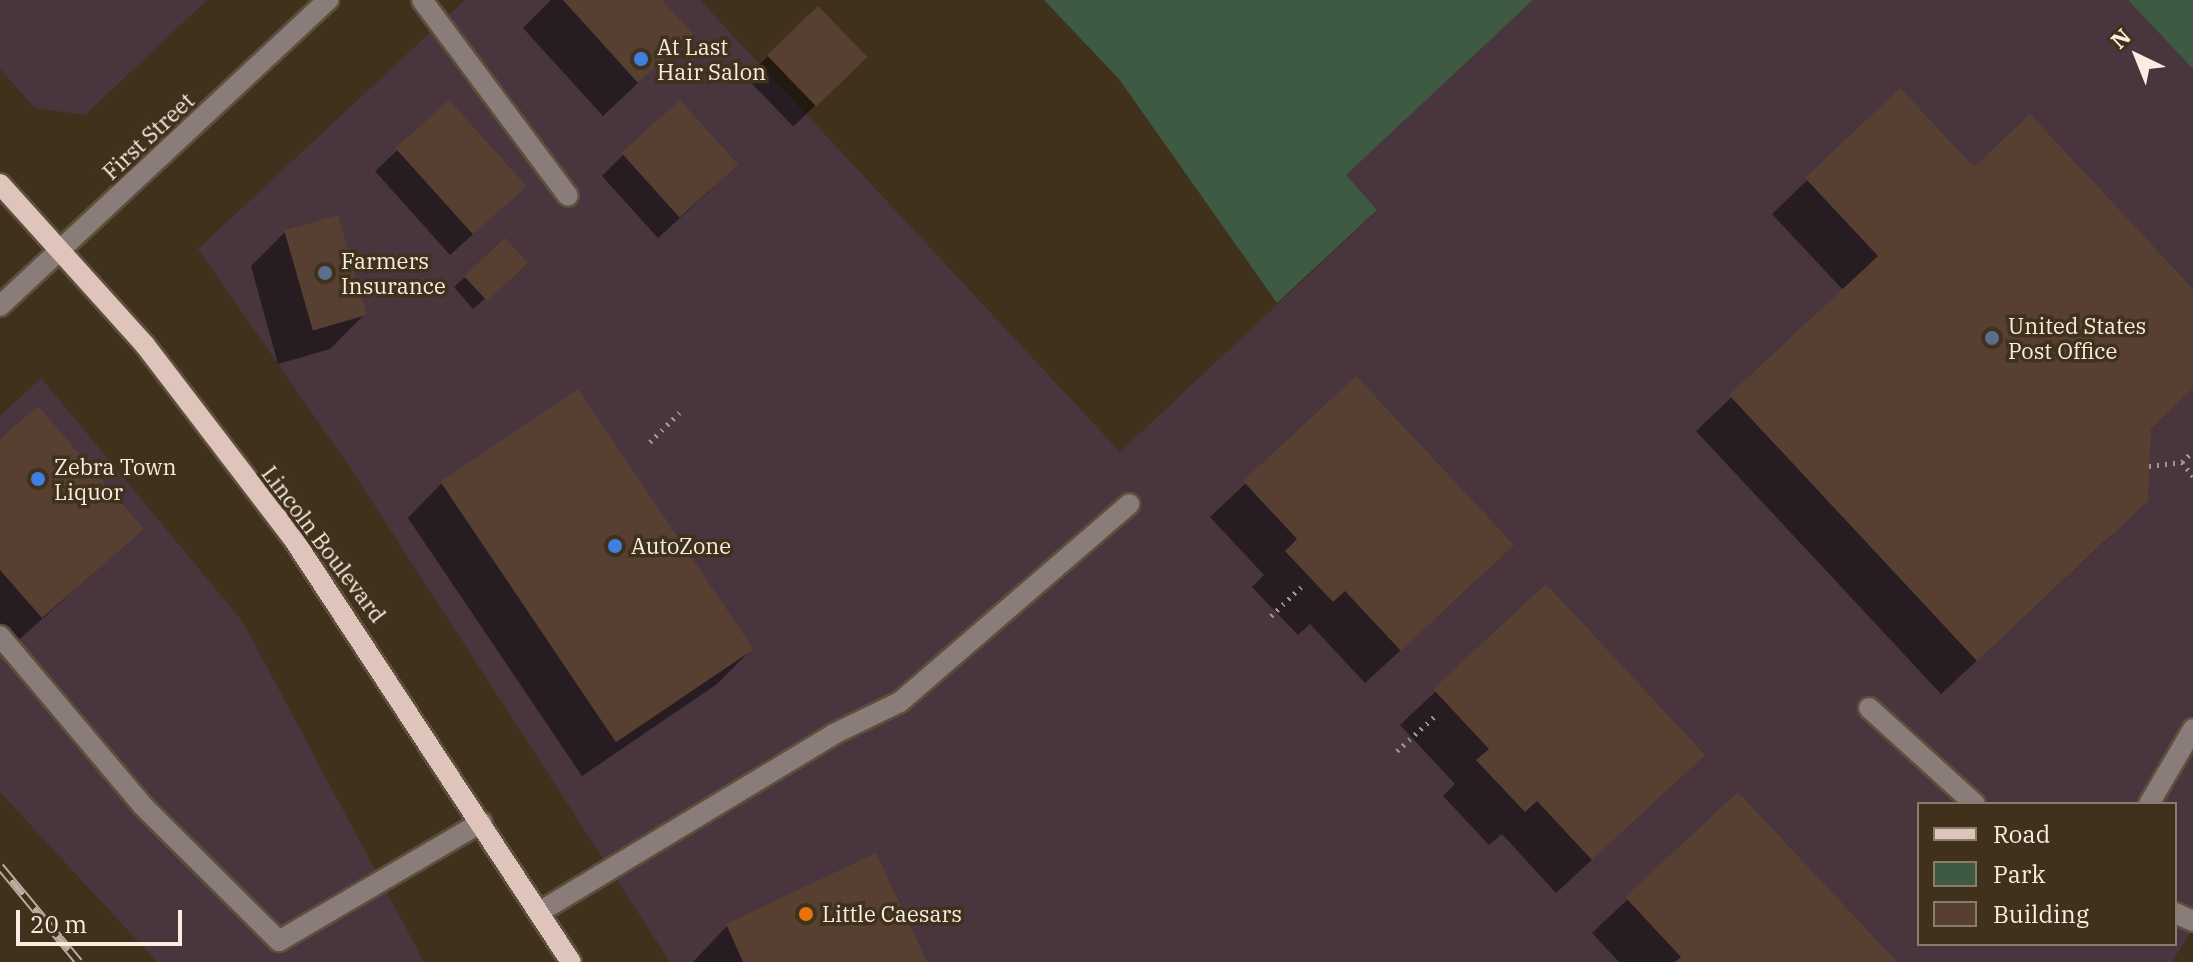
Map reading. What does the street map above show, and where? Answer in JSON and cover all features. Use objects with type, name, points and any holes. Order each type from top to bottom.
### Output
[{"type":"main road","name":"Lincoln Boulevard","points":[[0,184],[145,345],[292,537],[541,911],[571,962]]},
{"type":"street","name":"First Street","points":[[0,306],[328,0]]},
{"type":"street","points":[[422,0],[568,196]]},
{"type":"street","points":[[541,911],[834,734],[900,702],[1129,504]]},
{"type":"street","points":[[0,636],[143,806],[279,941],[482,822]]},
{"type":"street","points":[[1869,708],[1973,802]]},
{"type":"street","points":[[2150,802],[2193,729]]},
{"type":"path","points":[[650,442],[681,411]]},
{"type":"path","points":[[2149,466],[2182,462],[2193,451]]},
{"type":"path","points":[[2182,462],[2193,476]]},
{"type":"path","points":[[1271,616],[1301,587]]},
{"type":"path","points":[[1397,751],[1434,717]]},
{"type":"shaded area","points":[[0,0],[207,0],[85,115],[35,108],[0,69]]},
{"type":"shaded area","points":[[465,0],[700,0],[1120,452],[1377,211],[1345,176],[1533,0],[2128,0],[2193,69],[2193,928],[2172,962],[670,962],[351,469],[198,249]]},
{"type":"shaded area","points":[[41,378],[243,622],[424,962],[157,962],[0,792],[0,416]]},
{"type":"green space","points":[[1044,0],[1533,0],[1346,175],[1377,210],[1277,303],[1119,79]]},
{"type":"green space","points":[[2128,0],[2193,0],[2193,69]]},
{"type":"building","name":"At Last Hair Salon","points":[[563,0],[662,0],[693,34],[638,83]]},
{"type":"building","points":[[818,6],[867,57],[816,106],[767,55]]},
{"type":"building","name":"United States Post Office","points":[[1900,88],[1974,167],[2030,114],[2193,289],[2193,389],[2151,429],[2148,501],[1977,661],[1729,395],[1878,256],[1805,178]]},
{"type":"building","points":[[449,100],[527,186],[473,234],[395,148]]},
{"type":"building","points":[[680,100],[738,165],[680,218],[621,153]]},
{"type":"building","name":"Farmers Insurance","points":[[338,215],[367,315],[313,330],[284,230]]},
{"type":"building","points":[[505,238],[528,263],[487,301],[464,276]]},
{"type":"building","points":[[1356,376],[1514,545],[1401,651],[1345,591],[1333,602],[1285,551],[1297,539],[1243,481]]},
{"type":"building","points":[[578,389],[754,649],[616,742],[440,482]]},
{"type":"building","points":[[38,406],[144,529],[42,618],[0,570],[0,439]]},
{"type":"building","points":[[1546,584],[1705,755],[1592,860],[1537,801],[1525,812],[1476,760],[1489,749],[1433,689]]},
{"type":"building","points":[[1738,792],[1897,962],[1675,962],[1681,957],[1625,897]]},
{"type":"building","points":[[876,853],[927,962],[743,962],[726,924]]},
{"type":"railway","points":[[0,866],[79,962]]},
{"type":"place","name":"At Last Hair Salon","points":[[641,59]]},
{"type":"place","name":"Farmers Insurance","points":[[325,273]]},
{"type":"place","name":"United States Post Office","points":[[1992,338]]},
{"type":"place","name":"Zebra Town Liquor","points":[[38,479]]},
{"type":"place","name":"AutoZone","points":[[615,546]]},
{"type":"place","name":"Little Caesars","points":[[806,914]]}]
